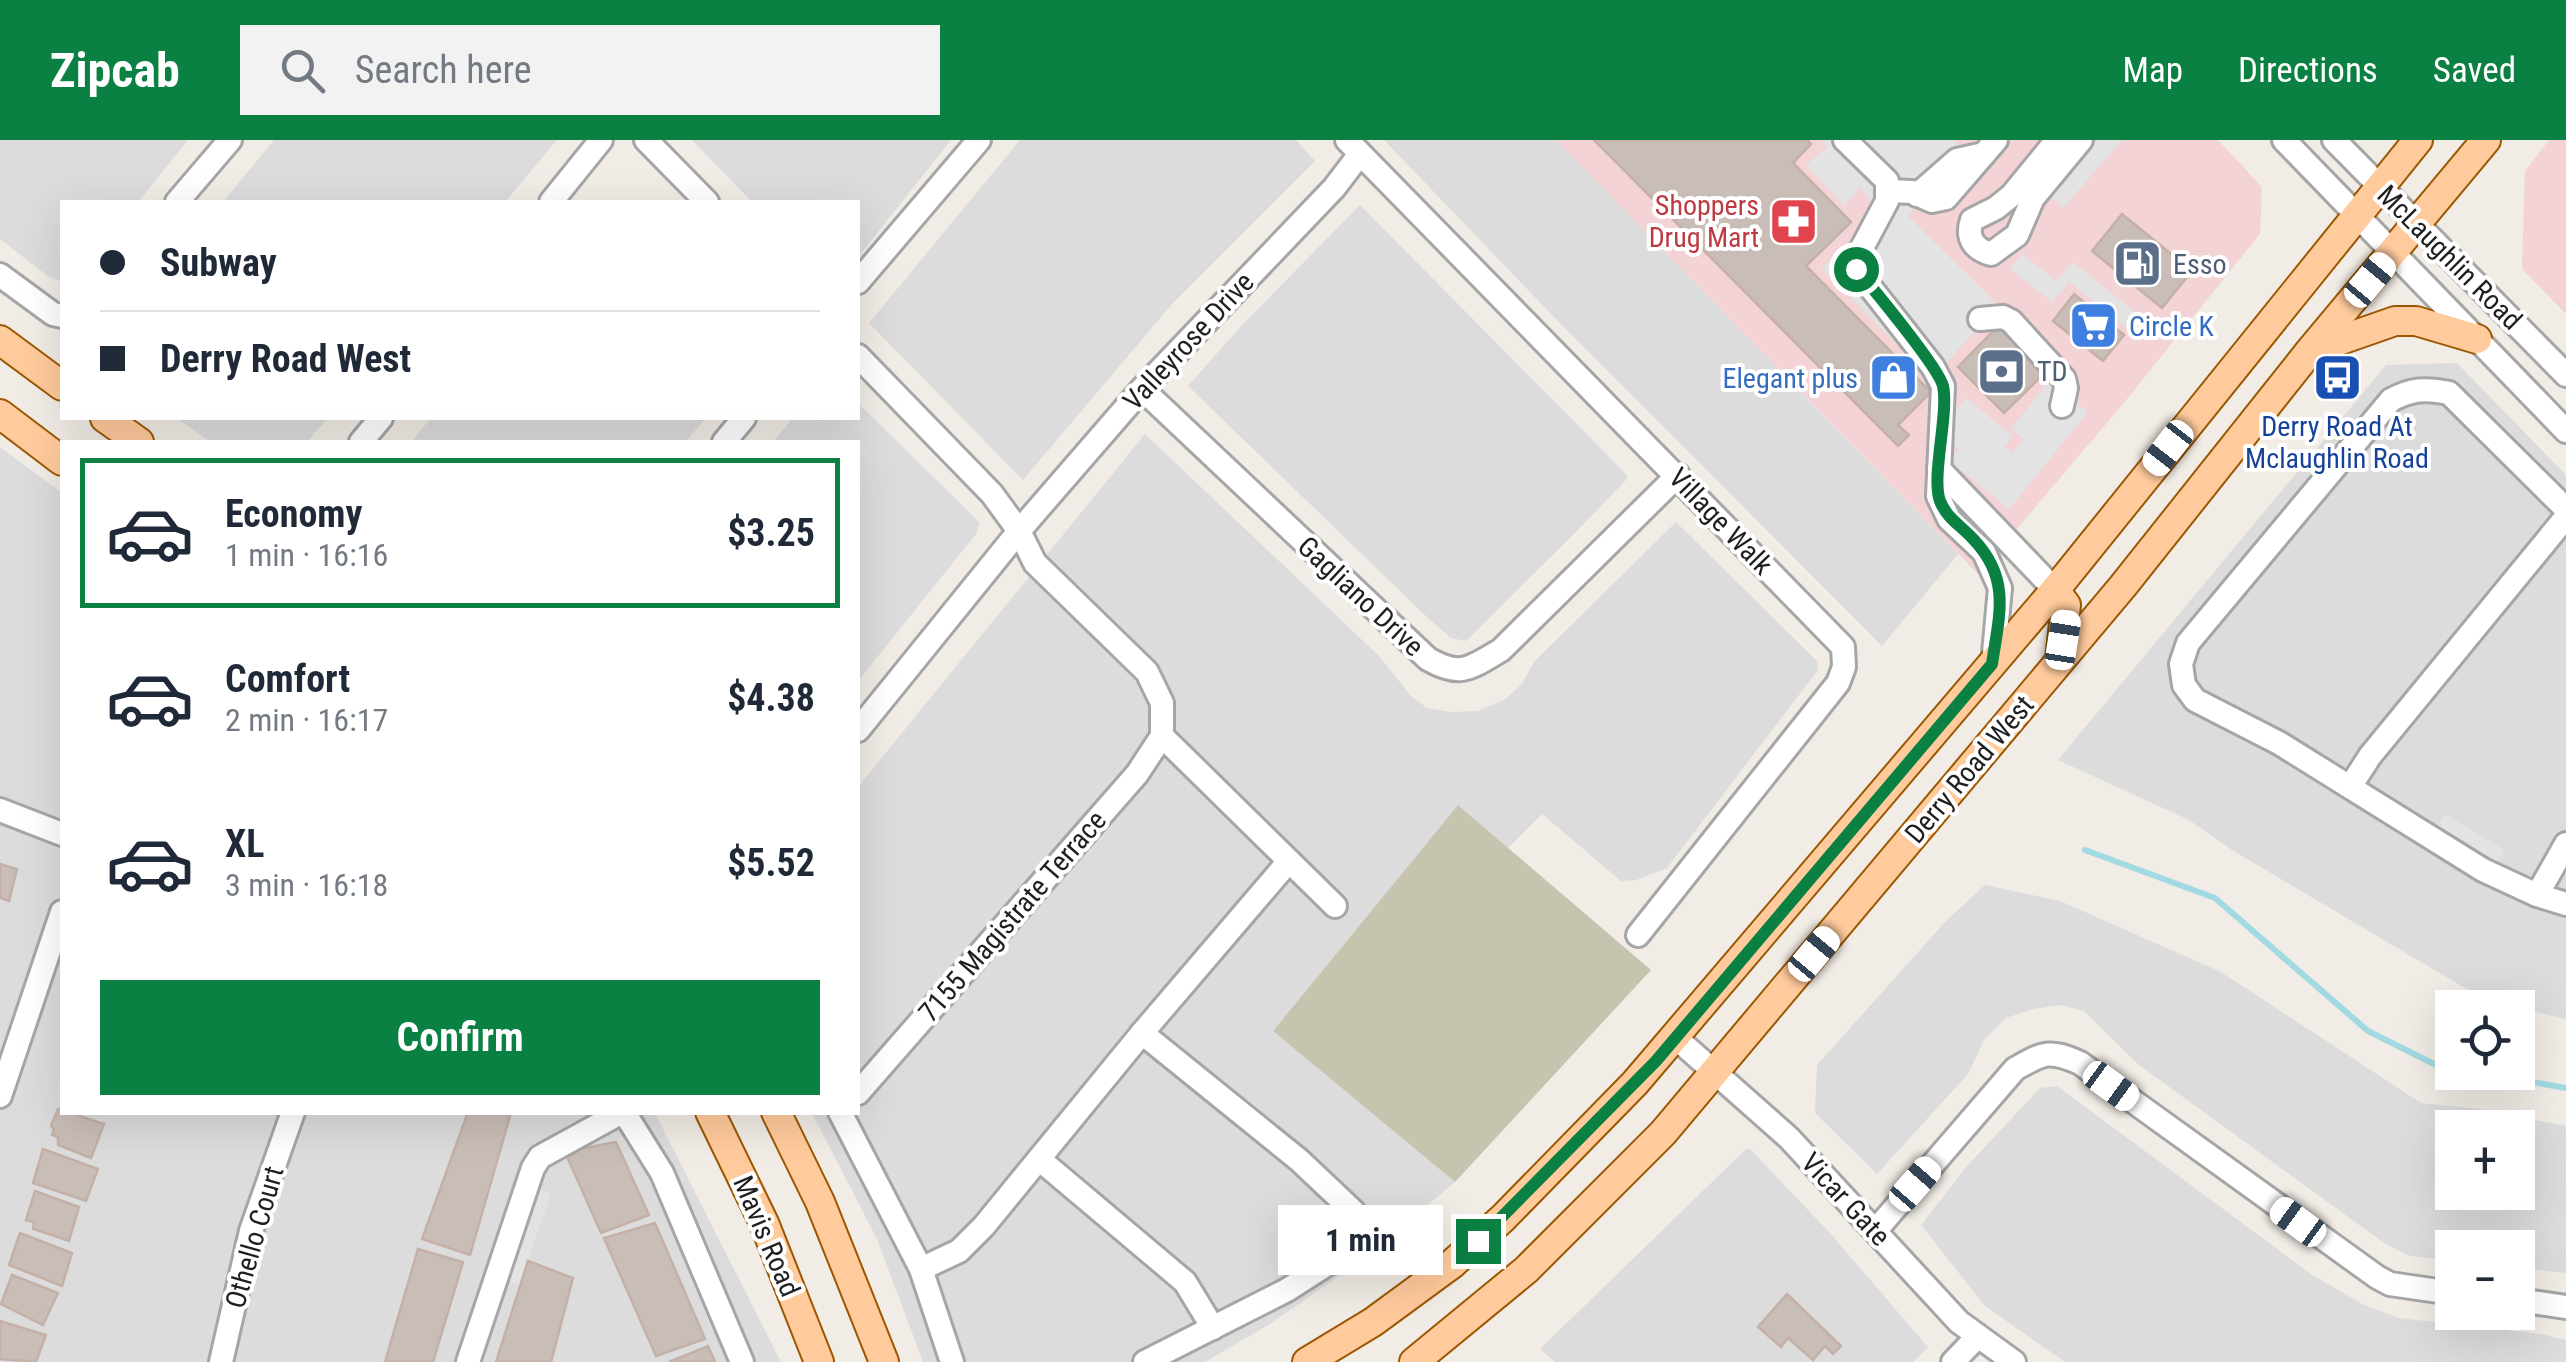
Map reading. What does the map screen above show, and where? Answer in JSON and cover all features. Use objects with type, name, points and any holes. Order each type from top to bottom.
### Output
[{"type":"main road","name":"Derry Road West","points":[[1308,1362],[1373,1322],[1452,1264],[1503,1218],[1676,1038],[2055,590],[2418,140]]},
{"type":"main road","name":"Derry Road West","points":[[1414,1362],[1526,1270],[1663,1133],[2060,661],[2486,140]]},
{"type":"main road","points":[[2309,352],[2395,321],[2416,321],[2477,339]]},
{"type":"main road","points":[[0,340],[60,385]]},
{"type":"main road","points":[[0,414],[60,459]]},
{"type":"main road","points":[[108,420],[136,440]]},
{"type":"main road","points":[[2055,590],[2066,604],[2060,661]]},
{"type":"main road","name":"Mavis Road","points":[[711,1115],[764,1223],[820,1362]]},
{"type":"main road","points":[[777,1115],[820,1202],[884,1362]]},
{"type":"street","points":[[180,200],[230,140]]},
{"type":"street","points":[[554,200],[601,140]]},
{"type":"street","points":[[646,140],[705,200]]},
{"type":"street","points":[[860,280],[979,140]]},
{"type":"street","points":[[1845,140],[1887,182],[1887,201],[1855,261],[1856,269],[1943,386],[1938,496],[1949,519],[1984,552],[2000,588],[1992,664]]},
{"type":"street","points":[[2057,140],[2012,194],[1996,208],[1972,220],[1968,231],[1981,252],[1991,254],[2017,235],[2033,198],[2082,140]]},
{"type":"street","name":"McLaughlin Road","points":[[2284,140],[2566,431]]},
{"type":"street","name":"McLaughlin Road","points":[[2334,140],[2566,375]]},
{"type":"street","name":"Valleyrose Drive","points":[[860,728],[1019,531],[1142,389],[1334,188],[1354,147]]},
{"type":"street","name":"Village Walk","points":[[1354,147],[1843,647],[1844,667],[1838,683],[1638,934]]},
{"type":"street","points":[[1887,191],[1917,195],[1932,202],[1946,198],[1990,147]]},
{"type":"street","points":[[0,276],[60,316]]},
{"type":"street","points":[[1980,320],[2003,317],[2011,321],[2064,378],[2062,406]]},
{"type":"street","points":[[860,358],[992,494],[1019,531],[1035,563],[1147,672],[1162,703],[1162,736],[1335,906]]},
{"type":"street","name":"Gagliano Drive","points":[[1142,389],[1428,659],[1446,669],[1465,671],[1501,650],[1678,475]]},
{"type":"street","points":[[2566,509],[2449,393],[2408,390],[2390,400],[2188,642],[2181,664],[2184,685],[2195,700],[2279,743],[2483,870],[2536,896],[2566,904]]},
{"type":"street","points":[[363,440],[379,420]]},
{"type":"street","points":[[726,440],[742,420]]},
{"type":"street","points":[[1940,469],[2055,590]]},
{"type":"street","points":[[2350,787],[2370,756],[2566,518]]},
{"type":"street","name":"7155 Magistrate Terrace","points":[[860,1091],[1137,774],[1162,736]]},
{"type":"street","points":[[0,810],[60,833]]},
{"type":"street","points":[[2536,896],[2566,844]]},
{"type":"street","points":[[921,1269],[959,1252],[984,1226],[1289,861]]},
{"type":"street","points":[[0,1096],[60,918]]},
{"type":"street","points":[[1142,1033],[1299,1160],[1353,1211],[1353,1236],[1342,1254],[1287,1290],[1145,1362]]},
{"type":"street","name":"Vicar Gate","points":[[1676,1038],[1789,1138],[1946,1310],[2014,1362]]},
{"type":"street","points":[[1876,1230],[2015,1069],[2028,1060],[2054,1053],[2080,1064],[2377,1277],[2390,1284],[2435,1291]]},
{"type":"street","name":"Othello Court","points":[[221,1362],[251,1231],[292,1115]]},
{"type":"street","points":[[468,1362],[540,1156],[617,1115]]},
{"type":"street","points":[[625,1115],[662,1173],[742,1362]]},
{"type":"street","points":[[842,1115],[921,1269],[952,1362]]},
{"type":"street","points":[[1040,1159],[1185,1282],[1213,1328]]},
{"type":"street","points":[[2535,1302],[2566,1307]]},
{"type":"street","points":[[1953,1362],[1978,1336]]},
{"type":"shaded area","points":[[0,140],[188,140],[140,200],[60,200],[60,281],[0,239]]},
{"type":"shaded area","points":[[274,140],[557,140],[507,200],[225,200]]},
{"type":"shaded area","points":[[692,140],[951,140],[860,254],[860,200],[750,200]]},
{"type":"shaded area","points":[[1020,140],[1296,140],[1315,161],[1172,304],[1023,480],[869,323]]},
{"type":"shaded area","points":[[1384,140],[1556,140],[1958,554],[1882,646],[1553,316]]},
{"type":"shaded area","points":[[1556,140],[2218,140],[2262,187],[2260,234],[2118,410],[1978,574]]},
{"type":"shaded area","points":[[1821,140],[1953,140],[1963,148],[1908,216],[1999,306],[1931,379],[1822,268],[1881,214],[1860,188],[1844,206],[1806,165],[1827,147]]},
{"type":"shaded area","points":[[2098,140],[2122,140],[2063,208],[2050,196]]},
{"type":"shaded area","points":[[2549,140],[2566,140],[2566,314],[2522,269],[2525,171]]},
{"type":"shaded area","points":[[1360,205],[1627,475],[1573,535],[1466,641],[1451,638],[1429,619],[1188,386]]},
{"type":"shaded area","points":[[2022,254],[2056,281],[2073,262],[2139,315],[2128,329],[2069,282],[2052,302],[2010,269]]},
{"type":"shaded area","points":[[2457,363],[2566,475],[2566,1019],[2535,1012],[2535,990],[2468,990],[2232,850],[2189,820],[2058,760],[2386,365]]},
{"type":"shaded area","points":[[2049,381],[2088,412],[2009,509],[1950,461],[1959,449],[1938,433],[1966,398],[2013,436],[2004,447],[2013,453],[2024,439],[2011,429]]},
{"type":"shaded area","points":[[860,405],[980,523],[976,534],[860,679],[860,440],[775,440],[791,420],[860,420]]},
{"type":"shaded area","points":[[180,420],[326,420],[309,440],[207,440]]},
{"type":"shaded area","points":[[429,420],[704,420],[687,440],[413,440]]},
{"type":"shaded area","points":[[1145,434],[1379,656],[1411,696],[1427,708],[1478,711],[1504,700],[1521,685],[1534,662],[1676,522],[1817,661],[1818,670],[1667,868],[1636,880],[1621,881],[1542,814],[1508,848],[1458,805],[1273,1031],[1455,1182],[1358,1263],[1270,1324],[1205,1362],[923,1362],[877,1239],[813,1115],[860,1115],[860,785]]},
{"type":"shaded area","points":[[0,447],[60,492],[60,1115],[656,1115],[781,1362],[0,1362]]},
{"type":"shaded area","points":[[1458,805],[1651,970],[1455,1182],[1273,1031]]},
{"type":"shaded area","points":[[2445,814],[2505,850],[2497,862],[2437,827]]},
{"type":"shaded area","points":[[1985,885],[2060,901],[2221,972],[2421,1103],[2485,1110],[2435,1110],[2435,1210],[2535,1210],[2535,1120],[2566,1126],[2566,1273],[2535,1270],[2535,1230],[2435,1230],[2435,1259],[2410,1256],[2384,1243],[2139,1065],[2084,1011],[2061,1005],[2006,1018],[1984,1040],[1968,1074],[1877,1174],[1815,1113],[1817,1065],[1945,922]]},
{"type":"shaded area","points":[[2057,1086],[2311,1274],[2362,1304],[2399,1318],[2435,1322],[2435,1330],[2506,1330],[2566,1340],[2566,1362],[2065,1362],[1985,1306],[1921,1225],[1967,1166],[2040,1088]]},
{"type":"shaded area","points":[[1746,1149],[1830,1233],[1928,1347],[1913,1362],[1555,1362],[1540,1349]]},
{"type":"shaded area","points":[[537,1188],[551,1193],[520,1285],[506,1281]]},
{"type":"building","points":[[1594,140],[1807,140],[1811,144],[1793,163],[1851,222],[1806,266],[1931,392],[1898,425],[1909,435],[1898,446]]},
{"type":"building","points":[[2122,214],[2192,271],[2162,308],[2092,251]]},
{"type":"building","points":[[2074,294],[2124,335],[2103,361],[2053,321]]},
{"type":"building","points":[[2002,322],[2049,369],[2004,413],[1958,367]]},
{"type":"building","points":[[0,864],[17,869],[9,901],[0,898]]},
{"type":"building","points":[[58,1109],[60,1115],[76,1115],[104,1124],[91,1158],[58,1145],[51,1126]]},
{"type":"building","points":[[467,1115],[510,1116],[470,1255],[422,1239]]},
{"type":"building","points":[[616,1142],[649,1215],[601,1233],[565,1152]]},
{"type":"building","points":[[43,1149],[98,1169],[86,1201],[33,1183]]},
{"type":"building","points":[[35,1191],[79,1207],[69,1241],[33,1229],[34,1222],[26,1220]]},
{"type":"building","points":[[655,1223],[705,1339],[656,1356],[604,1238]]},
{"type":"building","points":[[20,1233],[72,1253],[62,1286],[9,1265]]},
{"type":"building","points":[[418,1249],[463,1262],[433,1362],[385,1362]]},
{"type":"building","points":[[528,1261],[573,1278],[551,1362],[496,1362]]},
{"type":"building","points":[[12,1275],[58,1293],[43,1325],[1,1304]]},
{"type":"building","points":[[1787,1294],[1841,1346],[1833,1354],[1825,1346],[1813,1360],[1788,1338],[1781,1347],[1758,1327]]},
{"type":"building","points":[[0,1321],[46,1335],[36,1362],[0,1359]]},
{"type":"building","points":[[708,1346],[715,1362],[669,1362]]},
{"type":"waterway","points":[[2085,850],[2215,898],[2368,1031],[2435,1064]]},
{"type":"waterway","points":[[2535,1082],[2566,1088]]},
{"type":"place","name":"Shoppers Drug Mart","points":[[1794,221]]},
{"type":"place","name":"Esso","points":[[2138,264]]},
{"type":"place","name":"Circle K","points":[[2094,326]]},
{"type":"place","name":"TD","points":[[2002,371]]},
{"type":"place","name":"Elegant plus","points":[[1893,378]]},
{"type":"place","name":"Derry Road At Mclaughlin Road","points":[[2337,378]]},
{"type":"route","points":[[1478,1241],[1656,1061],[1992,664],[2000,604],[1994,568],[1972,538],[1949,519],[1938,496],[1943,386],[1856,269]]}]
